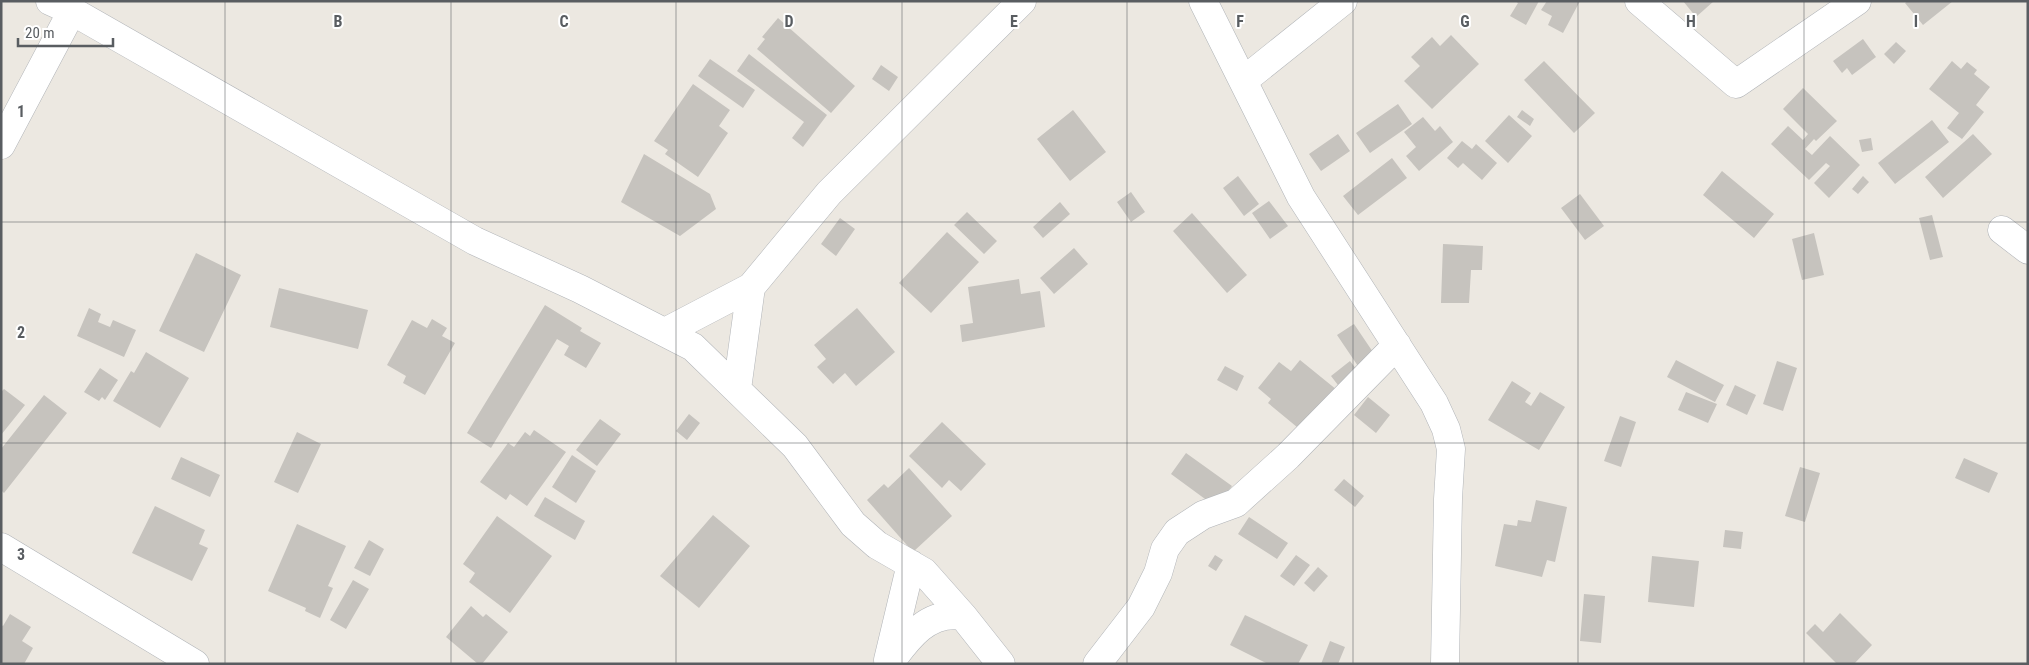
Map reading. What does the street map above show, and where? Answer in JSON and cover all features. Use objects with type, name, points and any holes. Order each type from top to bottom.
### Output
[{"type":"street","points":[[665,332],[751,286],[829,193],[1022,1]]},
{"type":"street","points":[[1203,1],[1301,197],[1434,403],[1446,429],[1452,449],[1448,499],[1445,664]]},
{"type":"street","points":[[1242,81],[1343,1]]},
{"type":"street","points":[[1639,1],[1736,84],[1856,1]]},
{"type":"street","points":[[1,145],[61,6],[474,241],[580,289],[693,347],[795,446],[853,524],[877,545],[924,572],[963,616],[1001,664]]},
{"type":"street","points":[[2002,230],[2028,250]]},
{"type":"street","points":[[737,389],[751,286]]},
{"type":"street","points":[[1096,664],[1141,607],[1158,573],[1165,549],[1177,532],[1203,516],[1236,503],[1288,456],[1397,346]]},
{"type":"street","points":[[1,547],[195,664]]},
{"type":"street","points":[[888,664],[911,564]]},
{"type":"street","points":[[888,664],[903,644],[929,620],[949,613],[963,616]]},
{"type":"building","points":[[1515,1],[1539,1],[1526,25],[1510,16],[1518,3]]},
{"type":"building","points":[[1547,1],[1580,1],[1563,33],[1548,25],[1552,16],[1541,10]]},
{"type":"building","points":[[1683,1],[1714,1],[1696,17]]},
{"type":"building","points":[[1908,1],[1953,1],[1923,25],[1905,3]]},
{"type":"building","points":[[778,18],[855,86],[831,113],[757,49],[765,39],[762,37]]},
{"type":"building","points":[[1451,35],[1479,64],[1432,109],[1404,81],[1420,66],[1411,57],[1432,37],[1440,46]]},
{"type":"building","points":[[1863,39],[1876,57],[1852,75],[1847,68],[1842,73],[1833,61]]},
{"type":"building","points":[[1896,42],[1906,51],[1894,64],[1884,54]]},
{"type":"building","points":[[749,54],[827,115],[803,147],[792,138],[804,122],[737,71]]},
{"type":"building","points":[[710,59],[755,90],[743,108],[698,76]]},
{"type":"building","points":[[1544,61],[1595,113],[1574,133],[1524,80]]},
{"type":"building","points":[[1952,61],[1961,69],[1967,62],[1977,70],[1974,74],[1990,87],[1976,105],[1984,112],[1962,139],[1947,128],[1959,113],[1929,89]]},
{"type":"building","points":[[881,65],[898,77],[889,91],[872,79]]},
{"type":"building","points":[[693,84],[730,110],[719,126],[728,133],[698,177],[665,154],[668,150],[654,141]]},
{"type":"building","points":[[1803,88],[1837,121],[1816,141],[1814,139],[1805,149],[1812,155],[1830,136],[1860,165],[1829,198],[1814,183],[1830,166],[1826,163],[1809,180],[1771,144],[1788,126],[1803,140],[1808,134],[1783,109]]},
{"type":"building","points":[[1398,104],[1412,124],[1370,153],[1356,133]]},
{"type":"building","points":[[1073,110],[1106,152],[1070,181],[1037,139]]},
{"type":"building","points":[[1522,110],[1534,119],[1530,126],[1517,117]]},
{"type":"building","points":[[1509,115],[1532,136],[1508,163],[1485,141]]},
{"type":"building","points":[[1423,117],[1435,131],[1440,126],[1453,142],[1419,171],[1406,156],[1416,147],[1404,132]]},
{"type":"building","points":[[1932,120],[1949,142],[1895,184],[1878,163]]},
{"type":"building","points":[[1338,134],[1350,151],[1321,171],[1309,154]]},
{"type":"building","points":[[1973,134],[1992,154],[1943,198],[1925,177]]},
{"type":"building","points":[[1871,138],[1873,150],[1862,152],[1859,140]]},
{"type":"building","points":[[1462,141],[1472,149],[1476,144],[1497,163],[1482,180],[1463,163],[1458,168],[1447,158]]},
{"type":"building","points":[[644,154],[710,194],[716,209],[680,236],[621,202]]},
{"type":"building","points":[[1392,158],[1407,178],[1358,215],[1343,196]]},
{"type":"building","points":[[1722,171],[1774,214],[1754,238],[1703,195]]},
{"type":"building","points":[[1238,176],[1259,204],[1244,216],[1223,188]]},
{"type":"building","points":[[1863,176],[1869,182],[1858,194],[1852,189]]},
{"type":"building","points":[[1131,192],[1145,212],[1131,222],[1117,202]]},
{"type":"building","points":[[1580,194],[1604,226],[1585,240],[1561,208]]},
{"type":"building","points":[[1269,201],[1288,226],[1270,239],[1252,213]]},
{"type":"building","points":[[1060,202],[1070,214],[1043,238],[1033,227]]},
{"type":"building","points":[[967,212],[997,241],[984,254],[954,225]]},
{"type":"building","points":[[1192,213],[1247,275],[1227,293],[1173,231]]},
{"type":"building","points":[[1932,215],[1943,257],[1930,260],[1919,218]]},
{"type":"building","points":[[840,218],[855,229],[836,256],[821,244]]},
{"type":"building","points":[[947,232],[979,262],[931,313],[899,283]]},
{"type":"building","points":[[1814,233],[1824,275],[1802,280],[1792,239]]},
{"type":"building","points":[[1443,244],[1483,246],[1482,270],[1471,270],[1469,303],[1441,303]]},
{"type":"building","points":[[1074,248],[1088,264],[1054,294],[1040,278]]},
{"type":"building","points":[[196,253],[241,275],[204,352],[159,331]]},
{"type":"building","points":[[1019,279],[1021,294],[1040,291],[1045,327],[962,342],[960,325],[973,323],[968,287]]},
{"type":"building","points":[[279,288],[368,310],[358,349],[270,327]]},
{"type":"building","points":[[545,305],[582,328],[580,331],[601,343],[586,368],[564,355],[569,346],[557,339],[491,448],[467,433]]},
{"type":"building","points":[[89,308],[101,314],[98,322],[110,327],[113,320],[136,330],[124,357],[77,336]]},
{"type":"building","points":[[857,308],[895,352],[856,386],[845,373],[833,384],[817,367],[826,359],[814,345]]},
{"type":"building","points":[[432,319],[447,328],[442,336],[455,343],[425,395],[403,383],[406,376],[387,365],[412,320],[427,328]]},
{"type":"building","points":[[1354,324],[1379,361],[1362,372],[1337,335]]},
{"type":"building","points":[[146,352],[189,378],[160,428],[113,401],[131,371],[134,373]]},
{"type":"building","points":[[1300,360],[1337,390],[1303,432],[1268,403],[1271,399],[1258,388],[1279,362],[1291,371]]},
{"type":"building","points":[[1676,360],[1724,385],[1715,402],[1667,377]]},
{"type":"building","points":[[1350,361],[1360,374],[1341,389],[1331,376]]},
{"type":"building","points":[[1777,361],[1797,368],[1783,411],[1763,404]]},
{"type":"building","points":[[1225,366],[1244,376],[1237,391],[1217,380]]},
{"type":"building","points":[[100,368],[118,380],[105,400],[102,397],[99,401],[84,392]]},
{"type":"building","points":[[1512,381],[1531,393],[1525,402],[1531,406],[1540,392],[1565,407],[1539,450],[1488,420]]},
{"type":"building","points":[[1735,385],[1756,395],[1747,415],[1726,405]]},
{"type":"building","points":[[4,389],[25,405],[1,435],[1,392]]},
{"type":"building","points":[[1686,392],[1717,404],[1708,423],[1678,410]]},
{"type":"building","points":[[44,395],[67,413],[4,493],[1,490],[1,449]]},
{"type":"building","points":[[1368,397],[1390,415],[1376,433],[1354,415]]},
{"type":"building","points":[[689,414],[700,423],[687,440],[676,431]]},
{"type":"building","points":[[1620,416],[1636,422],[1621,467],[1604,461]]},
{"type":"building","points":[[600,419],[621,434],[597,466],[576,450]]},
{"type":"building","points":[[942,422],[986,464],[961,491],[949,480],[942,488],[909,456]]},
{"type":"building","points":[[534,430],[566,452],[527,506],[510,494],[506,500],[480,482],[508,443],[514,447],[525,432],[530,436]]},
{"type":"building","points":[[297,432],[321,444],[298,493],[274,482]]},
{"type":"building","points":[[1186,453],[1232,486],[1216,507],[1171,474]]},
{"type":"building","points":[[572,455],[596,471],[576,503],[552,487]]},
{"type":"building","points":[[181,457],[220,475],[210,497],[171,479]]},
{"type":"building","points":[[1964,458],[1998,473],[1989,493],[1955,478]]},
{"type":"building","points":[[1800,467],[1820,473],[1805,522],[1785,516]]},
{"type":"building","points":[[909,468],[952,516],[913,552],[867,500],[884,484],[888,488]]},
{"type":"building","points":[[1344,479],[1364,496],[1355,507],[1334,490]]},
{"type":"building","points":[[545,497],[585,521],[575,540],[534,516]]},
{"type":"building","points":[[1536,500],[1567,507],[1555,562],[1547,560],[1542,577],[1495,566],[1504,524],[1517,526],[1518,520],[1531,522]]},
{"type":"building","points":[[155,506],[205,530],[199,544],[208,548],[192,581],[132,553]]},
{"type":"building","points":[[713,515],[750,546],[699,608],[660,576]]},
{"type":"building","points":[[497,516],[552,556],[510,613],[469,582],[475,573],[463,564]]},
{"type":"building","points":[[1249,517],[1288,543],[1277,559],[1238,534]]},
{"type":"building","points":[[297,524],[346,546],[328,586],[333,588],[320,618],[305,611],[306,608],[268,591]]},
{"type":"building","points":[[1725,530],[1743,532],[1741,549],[1723,547]]},
{"type":"building","points":[[369,540],[384,549],[370,576],[354,568]]},
{"type":"building","points":[[1215,555],[1223,560],[1216,571],[1208,566]]},
{"type":"building","points":[[1296,555],[1310,565],[1294,586],[1280,576]]},
{"type":"building","points":[[1652,556],[1699,561],[1694,607],[1648,602]]},
{"type":"building","points":[[1318,567],[1328,576],[1314,592],[1304,583]]},
{"type":"building","points":[[353,580],[369,589],[346,629],[330,620]]},
{"type":"building","points":[[1584,594],[1605,596],[1601,643],[1580,641]]},
{"type":"building","points":[[471,606],[483,617],[486,614],[508,632],[482,664],[478,664],[446,637]]},
{"type":"building","points":[[1840,613],[1872,645],[1854,664],[1837,664],[1806,633],[1815,624],[1823,632]]},
{"type":"building","points":[[10,614],[31,627],[22,641],[33,648],[24,664],[1,664],[1,625],[3,626]]},
{"type":"building","points":[[1245,615],[1308,645],[1298,664],[1268,664],[1230,645]]},
{"type":"building","points":[[1330,641],[1345,647],[1338,664],[1321,664]]}]
